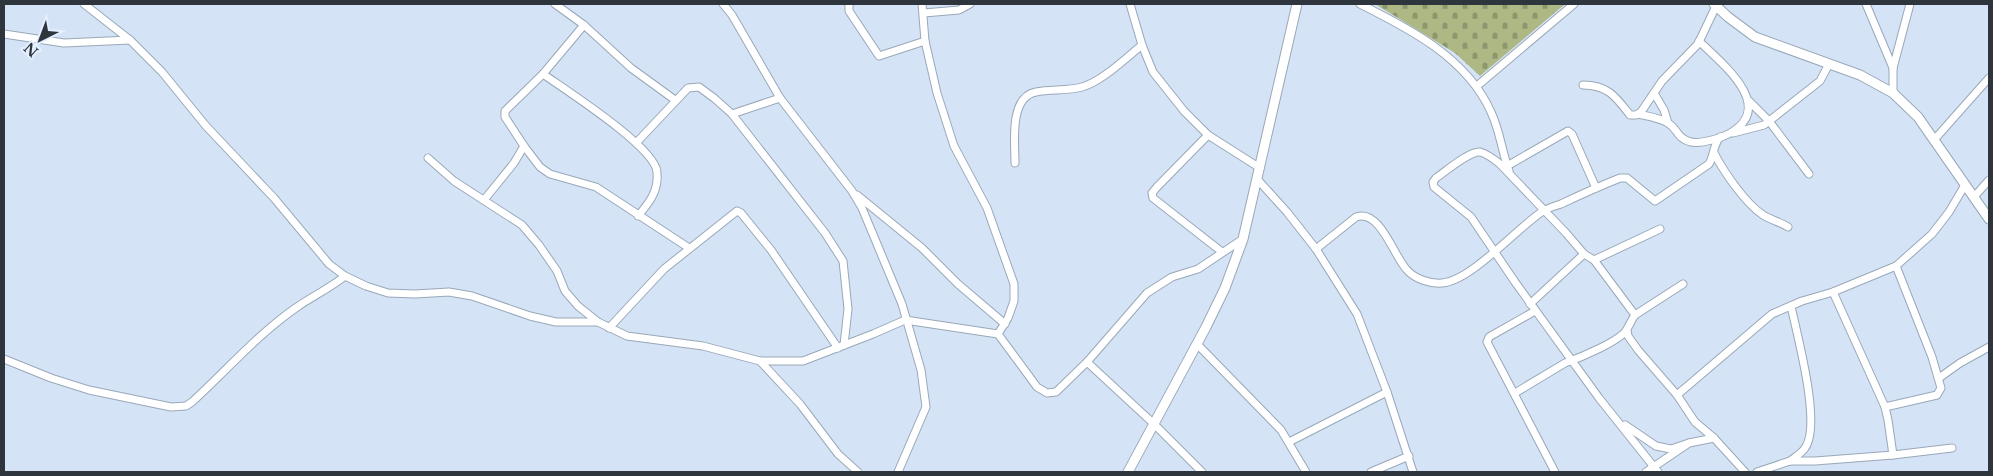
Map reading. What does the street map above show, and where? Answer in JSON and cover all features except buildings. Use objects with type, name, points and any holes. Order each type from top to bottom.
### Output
[{"type":"street","points":[[84,4],[130,40],[162,72],[206,126],[274,198],[329,264],[345,276],[366,286],[388,293],[449,292],[472,296],[530,316],[556,322],[598,322]]},
{"type":"street","points":[[555,4],[584,25],[631,68],[675,100]]},
{"type":"street","points":[[723,4],[732,15],[780,98],[852,192],[902,304],[921,370],[926,407],[898,472]]},
{"type":"street","points":[[849,4],[849,11],[880,56],[925,41]]},
{"type":"street","points":[[922,4],[925,41],[937,93],[954,146],[987,208],[1014,284],[1014,301],[1005,324],[998,334]]},
{"type":"street","points":[[924,13],[959,10],[970,4]]},
{"type":"street","points":[[1130,4],[1142,46],[1153,72],[1184,111],[1208,135],[1260,168]]},
{"type":"street","points":[[1128,472],[1225,288],[1243,239],[1297,4]]},
{"type":"street","points":[[1360,4],[1381,14],[1445,55],[1458,65],[1477,86],[1495,121],[1510,174]]},
{"type":"street","points":[[1477,86],[1574,4]]},
{"type":"street","points":[[1638,114],[1699,41],[1715,4],[1755,37],[1866,78],[1893,93],[1918,117],[1989,219]]},
{"type":"street","points":[[1866,4],[1893,68]]},
{"type":"street","points":[[1893,93],[1893,68],[1910,4]]},
{"type":"street","points":[[584,25],[543,74],[505,113],[505,117],[540,168],[550,174],[596,188],[689,248]]},
{"type":"street","points":[[4,34],[64,43],[130,40]]},
{"type":"street","points":[[1699,41],[1738,81],[1747,94],[1749,104],[1745,118],[1736,129],[1728,134]]},
{"type":"street","points":[[1015,163],[1016,112],[1027,94],[1083,87],[1098,79],[1142,46]]},
{"type":"street","points":[[1654,93],[1664,110],[1668,123],[1681,138],[1693,142],[1764,125],[1820,81],[1829,64]]},
{"type":"street","points":[[543,74],[637,142],[654,161],[657,172],[652,199],[638,216]]},
{"type":"street","points":[[1934,140],[1989,78]]},
{"type":"street","points":[[1583,85],[1596,85],[1605,89],[1617,98],[1630,116],[1638,114],[1668,123]]},
{"type":"street","points":[[637,142],[688,88],[699,87],[732,114],[825,233],[843,261],[848,309],[841,347]]},
{"type":"street","points":[[732,114],[780,98]]},
{"type":"street","points":[[1748,99],[1769,121],[1809,174]]},
{"type":"street","points":[[1507,166],[1568,131],[1572,134],[1596,188]]},
{"type":"street","points":[[1208,135],[1152,193],[1156,203],[1222,252]]},
{"type":"street","points":[[1316,249],[1356,216],[1362,214],[1367,216],[1388,237],[1407,271],[1427,282],[1451,282],[1494,253],[1544,211],[1596,188],[1624,177],[1655,201],[1710,164],[1716,141],[1720,137]]},
{"type":"street","points":[[484,200],[514,163],[524,146]]},
{"type":"street","points":[[1635,315],[1594,260],[1584,254],[1510,174],[1490,157],[1479,152],[1471,154],[1433,182],[1438,191],[1471,218],[1530,304],[1573,360],[1599,398],[1656,469]]},
{"type":"street","points":[[1714,153],[1750,204],[1764,215],[1788,227]]},
{"type":"street","points":[[428,158],[454,181],[522,225],[557,271],[565,291],[578,306],[598,322],[627,336],[703,346],[760,362],[803,361],[906,320],[998,334],[1037,387],[1047,393],[1056,392],[1087,362],[1147,293],[1172,277],[1198,268],[1243,239]]},
{"type":"street","points":[[1258,180],[1287,212],[1316,249],[1357,314],[1387,392],[1413,472]]},
{"type":"street","points":[[1974,197],[1989,180]]},
{"type":"street","points":[[1677,395],[1772,314],[1833,292],[1896,266],[1932,234],[1949,212],[1965,184]]},
{"type":"street","points":[[852,192],[922,248],[958,284],[1005,324]]},
{"type":"street","points":[[609,328],[664,269],[734,212],[741,213],[771,250],[841,347]]},
{"type":"street","points":[[1594,260],[1660,229]]},
{"type":"street","points":[[1530,304],[1584,254]]},
{"type":"street","points":[[1885,407],[1937,395],[1941,388],[1896,266]]},
{"type":"street","points":[[4,358],[51,378],[89,390],[164,405],[186,406],[203,392],[245,349],[297,307],[345,276]]},
{"type":"street","points":[[1514,393],[1573,360],[1589,354],[1627,330],[1635,315],[1683,284]]},
{"type":"street","points":[[1833,292],[1885,407],[1893,455]]},
{"type":"street","points":[[1790,461],[1805,448],[1810,436],[1812,423],[1806,381],[1791,306]]},
{"type":"street","points":[[1536,311],[1487,340],[1555,472]]},
{"type":"street","points":[[1627,330],[1628,336],[1638,350],[1677,395],[1695,422],[1714,438],[1745,472]]},
{"type":"street","points":[[1197,344],[1281,430],[1306,472]]},
{"type":"street","points":[[1938,378],[1989,347]]},
{"type":"street","points":[[760,362],[800,404],[838,454],[858,472]]},
{"type":"street","points":[[1087,362],[1154,424],[1202,472]]},
{"type":"street","points":[[1289,442],[1387,392]]},
{"type":"street","points":[[1599,398],[1631,431],[1656,446],[1671,450],[1689,443],[1714,438]]},
{"type":"street","points":[[1646,472],[1656,469],[1689,443]]},
{"type":"street","points":[[1757,472],[1790,461],[1893,455],[1952,448]]},
{"type":"street","points":[[1371,472],[1409,456]]},
{"type":"green space","points":[[1375,4],[1565,4],[1480,76],[1455,53]]}]
